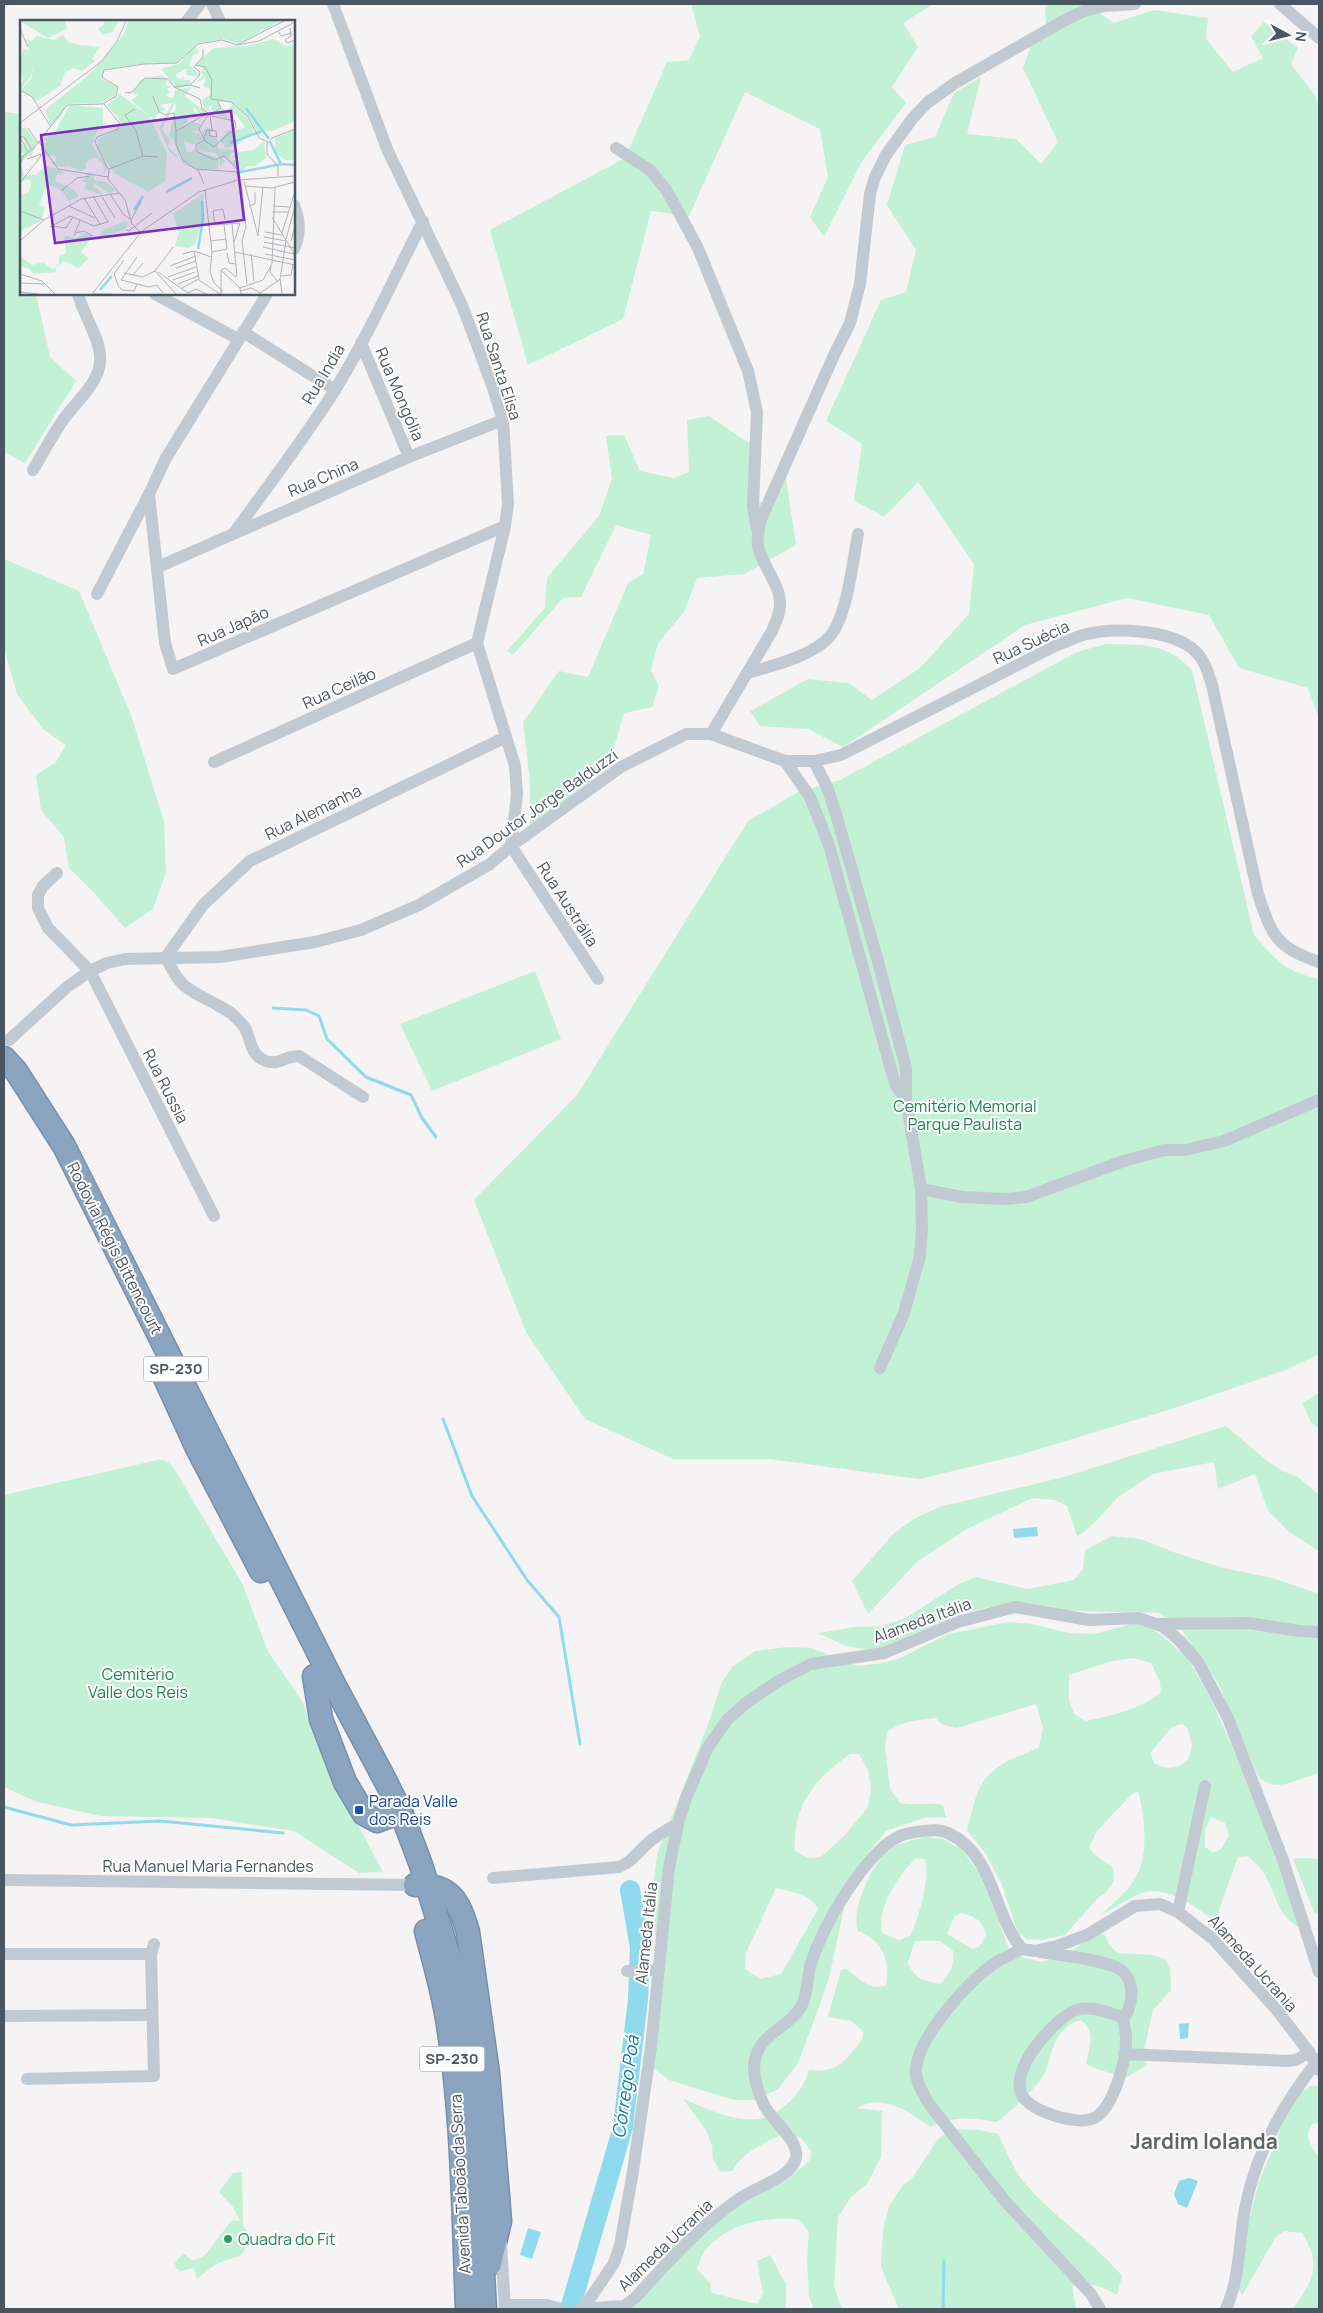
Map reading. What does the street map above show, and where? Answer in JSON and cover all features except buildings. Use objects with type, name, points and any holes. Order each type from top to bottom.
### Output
[{"type":"highway","name":"Rodovia Régis Bittencourt","points":[[7,1057],[23,1107],[66,1180],[125,1295],[196,1448],[312,1672]]},
{"type":"highway","name":"Rodovia Régis Bittencourt","points":[[7,1057],[64,1146],[336,1688]]},
{"type":"highway","name":"Avenida Taboão da Serra","points":[[312,1672],[352,1746],[394,1815]]},
{"type":"highway","name":"Avenida Taboão da Serra","points":[[336,1688],[394,1815],[420,1878],[452,1966],[473,2096],[495,2304]]},
{"type":"highway","name":"Avenida Taboão da Serra","points":[[420,1878],[435,1967],[446,2012],[452,2061],[458,2118],[467,2309]]},
{"type":"highway","points":[[420,1878],[445,1889],[454,1899],[463,1914],[468,1932],[488,2073],[500,2221],[495,2304]]},
{"type":"street","points":[[188,20],[200,4]]},
{"type":"street","points":[[212,4],[220,20]]},
{"type":"street","name":"Rua Santa Elisa","points":[[333,4],[387,149],[462,305],[503,420],[508,504],[505,526],[477,643]]},
{"type":"street","points":[[758,532],[761,518],[850,323],[860,284],[870,194],[875,177],[886,155],[912,119],[927,103],[954,83],[1084,11],[1103,5],[1135,4]]},
{"type":"street","points":[[1280,4],[1319,38]]},
{"type":"street","points":[[616,148],[650,170],[667,191],[698,248],[748,370],[758,412],[753,506],[762,560],[776,588],[780,603],[772,631],[711,734]]},
{"type":"street","points":[[295,209],[300,227],[295,247]]},
{"type":"street","name":"Rua India","points":[[234,533],[298,445],[335,390],[423,221]]},
{"type":"street","points":[[33,470],[63,420],[86,392],[98,368],[100,356],[78,295]]},
{"type":"street","points":[[157,295],[241,336],[335,390]]},
{"type":"street","points":[[96,594],[166,458],[266,295]]},
{"type":"street","name":"Rua Mongólia","points":[[361,343],[409,457]]},
{"type":"street","name":"Rua China","points":[[158,567],[409,457],[503,420]]},
{"type":"street","name":"Rua Japão","points":[[149,494],[158,567],[164,643],[174,669],[505,526]]},
{"type":"street","points":[[747,673],[788,661],[812,649],[830,636],[839,622],[858,534]]},
{"type":"street","name":"Rua Suécia","points":[[785,761],[814,761],[841,755],[1057,645],[1083,635],[1123,631],[1160,634],[1179,641],[1194,650],[1206,665],[1258,894],[1265,916],[1275,935],[1286,948],[1319,962]]},
{"type":"street","points":[[477,643],[515,766],[517,794],[511,846]]},
{"type":"street","name":"Rua Ceilão","points":[[214,762],[477,643]]},
{"type":"street","name":"Rua Doutor Jorge Balduzzi","points":[[7,1057],[67,987],[90,971],[125,959],[220,957],[315,942],[361,930],[419,905],[490,864],[511,846],[621,767],[686,734],[711,734],[785,761]]},
{"type":"street","name":"Rua Alemanha","points":[[166,957],[203,905],[250,861],[506,737]]},
{"type":"street","points":[[785,761],[810,797],[829,845],[892,1073],[896,1086],[906,1099]]},
{"type":"street","points":[[814,761],[830,796],[877,958],[906,1068],[906,1099],[921,1189],[922,1228],[920,1256],[904,1313],[880,1368]]},
{"type":"street","name":"Rua Austrália","points":[[511,846],[598,979]]},
{"type":"street","name":"Rua Russia","points":[[57,873],[43,886],[38,895],[38,908],[48,928],[90,971],[214,1216]]},
{"type":"street","points":[[166,957],[175,977],[184,987],[232,1014],[246,1029],[250,1044],[257,1056],[266,1062],[277,1063],[293,1056],[299,1056],[363,1097]]},
{"type":"street","points":[[921,1189],[962,1197],[1004,1199],[1026,1197],[1124,1161],[1164,1150],[1185,1150],[1224,1141],[1319,1100]]},
{"type":"street","name":"Alameda Itália","points":[[584,2309],[614,2263],[620,2245],[651,2047],[653,1970],[669,1868],[678,1824],[686,1798],[708,1747],[726,1720],[746,1703],[780,1680],[811,1664],[884,1653],[958,1622],[1015,1607],[1089,1620],[1138,1618],[1157,1624],[1180,1641],[1198,1662],[1228,1718],[1283,1860],[1319,1972]]},
{"type":"street","points":[[1157,1624],[1249,1624],[1319,1632]]},
{"type":"street","points":[[1178,1912],[1205,1786]]},
{"type":"street","points":[[493,1878],[619,1867],[636,1857],[646,1844],[659,1834],[678,1824]]},
{"type":"street","name":"Alameda Ucrania","points":[[580,2309],[624,2306],[635,2298],[692,2238],[742,2196],[776,2179],[791,2167],[796,2159],[795,2147],[764,2106],[755,2079],[754,2067],[757,2052],[766,2038],[789,2020],[801,2006],[806,1994],[809,1969],[826,1925],[840,1900],[879,1851],[899,1836],[937,1829],[951,1834],[966,1846],[986,1872],[994,1887],[1007,1928],[1029,1950],[1087,1935],[1135,1906],[1160,1904],[1178,1912],[1213,1939],[1276,2009],[1316,2061]]},
{"type":"street","name":"Rua Manuel Maria Fernandes","points":[[4,1880],[156,1887],[420,1878]]},
{"type":"street","points":[[4,1954],[152,1949],[151,2015],[154,2076],[27,2079]]},
{"type":"street","points":[[1100,2309],[1091,2294],[1005,2201],[929,2104],[919,2087],[916,2070],[919,2056],[930,2032],[972,1982],[998,1962],[1029,1950],[1103,1964],[1120,1970],[1129,1978],[1132,1995],[1129,2010],[1124,2018],[1126,2038],[1124,2054],[1114,2092],[1106,2108],[1095,2118],[1080,2120],[1052,2115],[1030,2103],[1022,2096],[1020,2078],[1025,2061],[1060,2020],[1076,2010],[1087,2009],[1108,2012],[1124,2018]]},
{"type":"street","points":[[627,1971],[653,1970]]},
{"type":"street","points":[[4,2016],[151,2015]]},
{"type":"street","points":[[1124,2054],[1287,2062],[1296,2060],[1316,2061]]},
{"type":"street","points":[[1227,2309],[1235,2283],[1245,2209],[1252,2179],[1285,2105],[1316,2061]]},
{"type":"street","points":[[495,2304],[547,2305],[560,2309]]},
{"type":"green space","points":[[691,4],[933,4],[903,23],[918,47],[892,87],[906,103],[862,161],[824,237],[810,217],[828,177],[820,129],[745,92],[689,216],[651,211],[623,319],[528,365],[490,230],[625,158],[667,62],[689,60],[700,37]]},
{"type":"green space","points":[[1086,4],[1114,23],[1154,10],[1208,18],[1206,39],[1233,72],[1263,58],[1251,36],[1264,22],[1298,48],[1291,64],[1316,97],[1319,111],[1319,718],[1308,688],[1239,668],[1209,615],[1127,598],[1025,625],[843,747],[808,729],[760,726],[750,711],[808,679],[848,683],[872,700],[920,668],[969,614],[974,564],[918,482],[884,517],[854,500],[862,444],[826,421],[881,300],[906,292],[916,250],[887,205],[905,145],[935,137],[954,93],[981,77],[967,134],[1016,139],[1041,164],[1058,142],[1023,68],[1031,46],[1046,27],[1045,6]]},
{"type":"green space","points":[[4,112],[20,114],[20,295],[36,295],[50,357],[76,381],[25,463],[4,452]]},
{"type":"green space","points":[[709,416],[752,445],[749,499],[770,505],[785,472],[796,545],[744,574],[697,578],[684,612],[658,643],[651,670],[659,686],[652,707],[624,713],[608,768],[530,826],[530,781],[523,722],[559,671],[588,677],[628,583],[643,574],[651,535],[616,525],[581,597],[563,598],[513,655],[507,651],[545,608],[547,578],[599,516],[612,479],[606,436],[624,435],[640,471],[674,478],[689,472],[687,420]]},
{"type":"green space","points":[[4,559],[79,591],[132,718],[164,822],[166,872],[153,909],[125,928],[69,868],[64,837],[41,810],[36,775],[56,762],[66,745],[43,729],[17,694],[4,648]]},
{"type":"green space","name":"Cemitério Memorial Parque Paulista","points":[[1106,644],[1142,645],[1163,650],[1172,654],[1192,670],[1254,935],[1275,958],[1289,969],[1319,979],[1319,1354],[1286,1370],[1178,1407],[1016,1456],[919,1479],[769,1459],[673,1459],[585,1419],[526,1332],[474,1200],[577,1095],[748,821],[798,792],[840,780],[1077,652]]},
{"type":"green space","points":[[535,971],[561,1039],[432,1091],[400,1024]]},
{"type":"green space","points":[[1319,1393],[1319,1429],[1311,1422],[1302,1403]]},
{"type":"green space","points":[[1226,1426],[1267,1461],[1283,1471],[1298,1477],[1319,1495],[1319,1551],[1289,1532],[1268,1510],[1255,1474],[1218,1489],[1214,1462],[1153,1474],[1118,1497],[1096,1521],[1077,1536],[1067,1506],[1055,1500],[1032,1498],[967,1529],[918,1561],[868,1614],[852,1581],[894,1533],[914,1519],[939,1507],[1064,1477]]},
{"type":"green space","name":"Cemitério Valle dos Reis","points":[[162,1459],[172,1465],[243,1585],[268,1652],[302,1701],[324,1761],[383,1872],[359,1873],[294,1831],[211,1818],[101,1816],[37,1802],[4,1787],[4,1495]]},
{"type":"green space","points":[[1112,1536],[1141,1539],[1176,1553],[1224,1568],[1272,1578],[1319,1594],[1319,1773],[1280,1785],[1265,1782],[1258,1776],[1218,1683],[1179,1626],[1158,1613],[1075,1611],[1003,1604],[956,1615],[875,1651],[846,1646],[818,1633],[856,1627],[881,1626],[906,1618],[957,1585],[976,1577],[1027,1589],[1074,1580],[1083,1569],[1085,1550]]},
{"type":"green space","points":[[1009,1622],[1032,1624],[1069,1633],[1095,1634],[1135,1623],[1147,1624],[1186,1656],[1209,1695],[1261,1811],[1304,1929],[1288,1919],[1282,1912],[1267,1878],[1248,1856],[1238,1857],[1215,1921],[1180,1898],[1149,1891],[1129,1899],[1101,1915],[1130,1886],[1142,1861],[1144,1825],[1138,1791],[1131,1795],[1097,1831],[1089,1847],[1093,1853],[1113,1868],[1114,1881],[1106,1892],[1097,1899],[1065,1935],[1041,1940],[1027,1939],[1018,1933],[1002,1885],[986,1854],[967,1830],[979,1789],[990,1774],[1010,1760],[1039,1747],[1043,1728],[1036,1704],[957,1728],[943,1725],[936,1718],[910,1722],[898,1725],[887,1732],[885,1747],[890,1789],[900,1803],[943,1805],[946,1817],[923,1818],[886,1831],[859,1864],[846,1899],[829,1978],[798,2063],[778,2089],[755,2100],[734,2100],[669,2080],[653,2068],[656,1952],[653,1888],[657,1855],[709,1722],[721,1684],[732,1667],[755,1651],[787,1647],[811,1648],[857,1666],[898,1659],[948,1634]],"holes":[[[1134,1658],[1151,1663],[1160,1682],[1161,1692],[1145,1703],[1135,1707],[1086,1721],[1074,1714],[1069,1700],[1069,1675],[1112,1661]],[[1182,1724],[1188,1729],[1192,1746],[1188,1760],[1175,1767],[1167,1768],[1154,1763],[1150,1753],[1172,1727]],[[850,1754],[859,1754],[868,1770],[871,1789],[868,1807],[845,1835],[821,1857],[808,1858],[795,1851],[795,1834],[802,1807],[816,1784]],[[1211,1817],[1225,1823],[1229,1835],[1221,1849],[1213,1853],[1205,1847],[1205,1830]],[[776,1888],[800,1894],[815,1904],[818,1909],[781,1974],[760,1979],[745,1969],[746,1953]]]},
{"type":"green space","points":[[925,1837],[943,1839],[962,1850],[981,1875],[1009,1949],[1020,1957],[1042,1962],[1070,1952],[1097,1933],[1105,1935],[1110,1946],[1118,1953],[1152,1955],[1165,1959],[1170,1969],[1171,1990],[1153,2010],[1143,2055],[1147,2065],[1125,2078],[1089,2066],[1086,2063],[1091,2040],[1090,2034],[1089,2029],[1081,2020],[1074,2022],[1059,2035],[1044,2075],[1022,2100],[997,2122],[963,2118],[939,2123],[931,2127],[896,2106],[886,2103],[876,2102],[857,2108],[882,2111],[881,2157],[867,2184],[851,2197],[838,2217],[834,2287],[842,2309],[814,2309],[809,2297],[807,2260],[809,2232],[800,2220],[775,2219],[748,2224],[724,2234],[705,2251],[697,2269],[710,2283],[712,2293],[757,2304],[763,2293],[757,2261],[770,2255],[786,2284],[786,2309],[616,2309],[648,2278],[661,2258],[675,2243],[736,2193],[775,2187],[786,2181],[810,2160],[811,2151],[801,2138],[786,2133],[749,2153],[742,2158],[732,2171],[721,2172],[713,2159],[712,2146],[706,2130],[683,2099],[725,2115],[737,2118],[759,2119],[772,2115],[792,2100],[802,2086],[809,2070],[827,2070],[835,2067],[847,2058],[863,2038],[863,2031],[851,2021],[828,2017],[841,1970],[846,1969],[865,1983],[875,1987],[886,1985],[887,1976],[883,1952],[873,1940],[858,1931],[856,1922],[857,1912],[864,1888],[876,1865],[889,1850],[897,1845]],"holes":[[[916,1858],[924,1859],[926,1866],[923,1898],[910,1936],[899,1940],[882,1933],[883,1912],[890,1892]],[[961,1913],[974,1917],[980,1922],[986,1935],[979,1947],[972,1949],[947,1934],[954,1917]],[[915,1941],[940,1941],[953,1951],[951,1969],[947,1977],[940,1984],[917,1976],[913,1973],[908,1963]]]},
{"type":"green space","points":[[1293,1859],[1319,1859],[1319,1911],[1315,1914]]},
{"type":"green space","points":[[1313,2085],[1319,2087],[1319,2123],[1312,2124],[1308,2136],[1316,2154],[1319,2155],[1319,2309],[1293,2309],[1306,2289],[1314,2264],[1302,2233],[1284,2231],[1275,2238],[1242,2296],[1239,2290],[1249,2220],[1259,2182],[1282,2125],[1300,2092]]},
{"type":"green space","points":[[952,2129],[979,2130],[998,2134],[1020,2177],[1035,2195],[1099,2251],[1122,2276],[1117,2295],[1101,2287],[1084,2284],[1072,2286],[1076,2309],[899,2309],[881,2267],[883,2230],[889,2206],[902,2186],[913,2177],[938,2139]]},
{"type":"green space","points":[[242,2172],[243,2225],[249,2234],[245,2250],[239,2256],[217,2264],[197,2279],[194,2268],[181,2271],[176,2268],[175,2263],[183,2253],[193,2261],[205,2255],[232,2220],[240,2221],[233,2207],[219,2192],[233,2173]]},
{"type":"water","points":[[1037,1527],[1038,1536],[1014,1538],[1013,1529]]},
{"type":"water","points":[[1189,2023],[1188,2038],[1180,2039],[1179,2024]]},
{"type":"water","points":[[1189,2178],[1198,2181],[1187,2208],[1178,2204],[1174,2194],[1179,2181]]},
{"type":"water","points":[[528,2228],[541,2232],[532,2259],[520,2255]]},
{"type":"waterway","points":[[273,1008],[306,1010],[319,1016],[327,1039],[366,1077],[411,1095],[422,1118],[436,1137]]},
{"type":"waterway","points":[[443,1419],[472,1496],[527,1580],[559,1617],[580,1744]]},
{"type":"waterway","points":[[4,1807],[71,1825],[160,1821],[283,1833]]},
{"type":"waterway","name":"Córrego Poá","points":[[570,2309],[623,2127],[638,1999],[640,1947],[630,1890]]},
{"type":"waterway","points":[[943,2309],[944,2261]]},
{"type":"place","name":"Parada Valle dos Reis","points":[[359,1810]]},
{"type":"place","name":"Quadra do Fit","points":[[228,2239]]},
{"type":"district","name":"Jardim Iolanda","points":[[1204,2142]]}]
